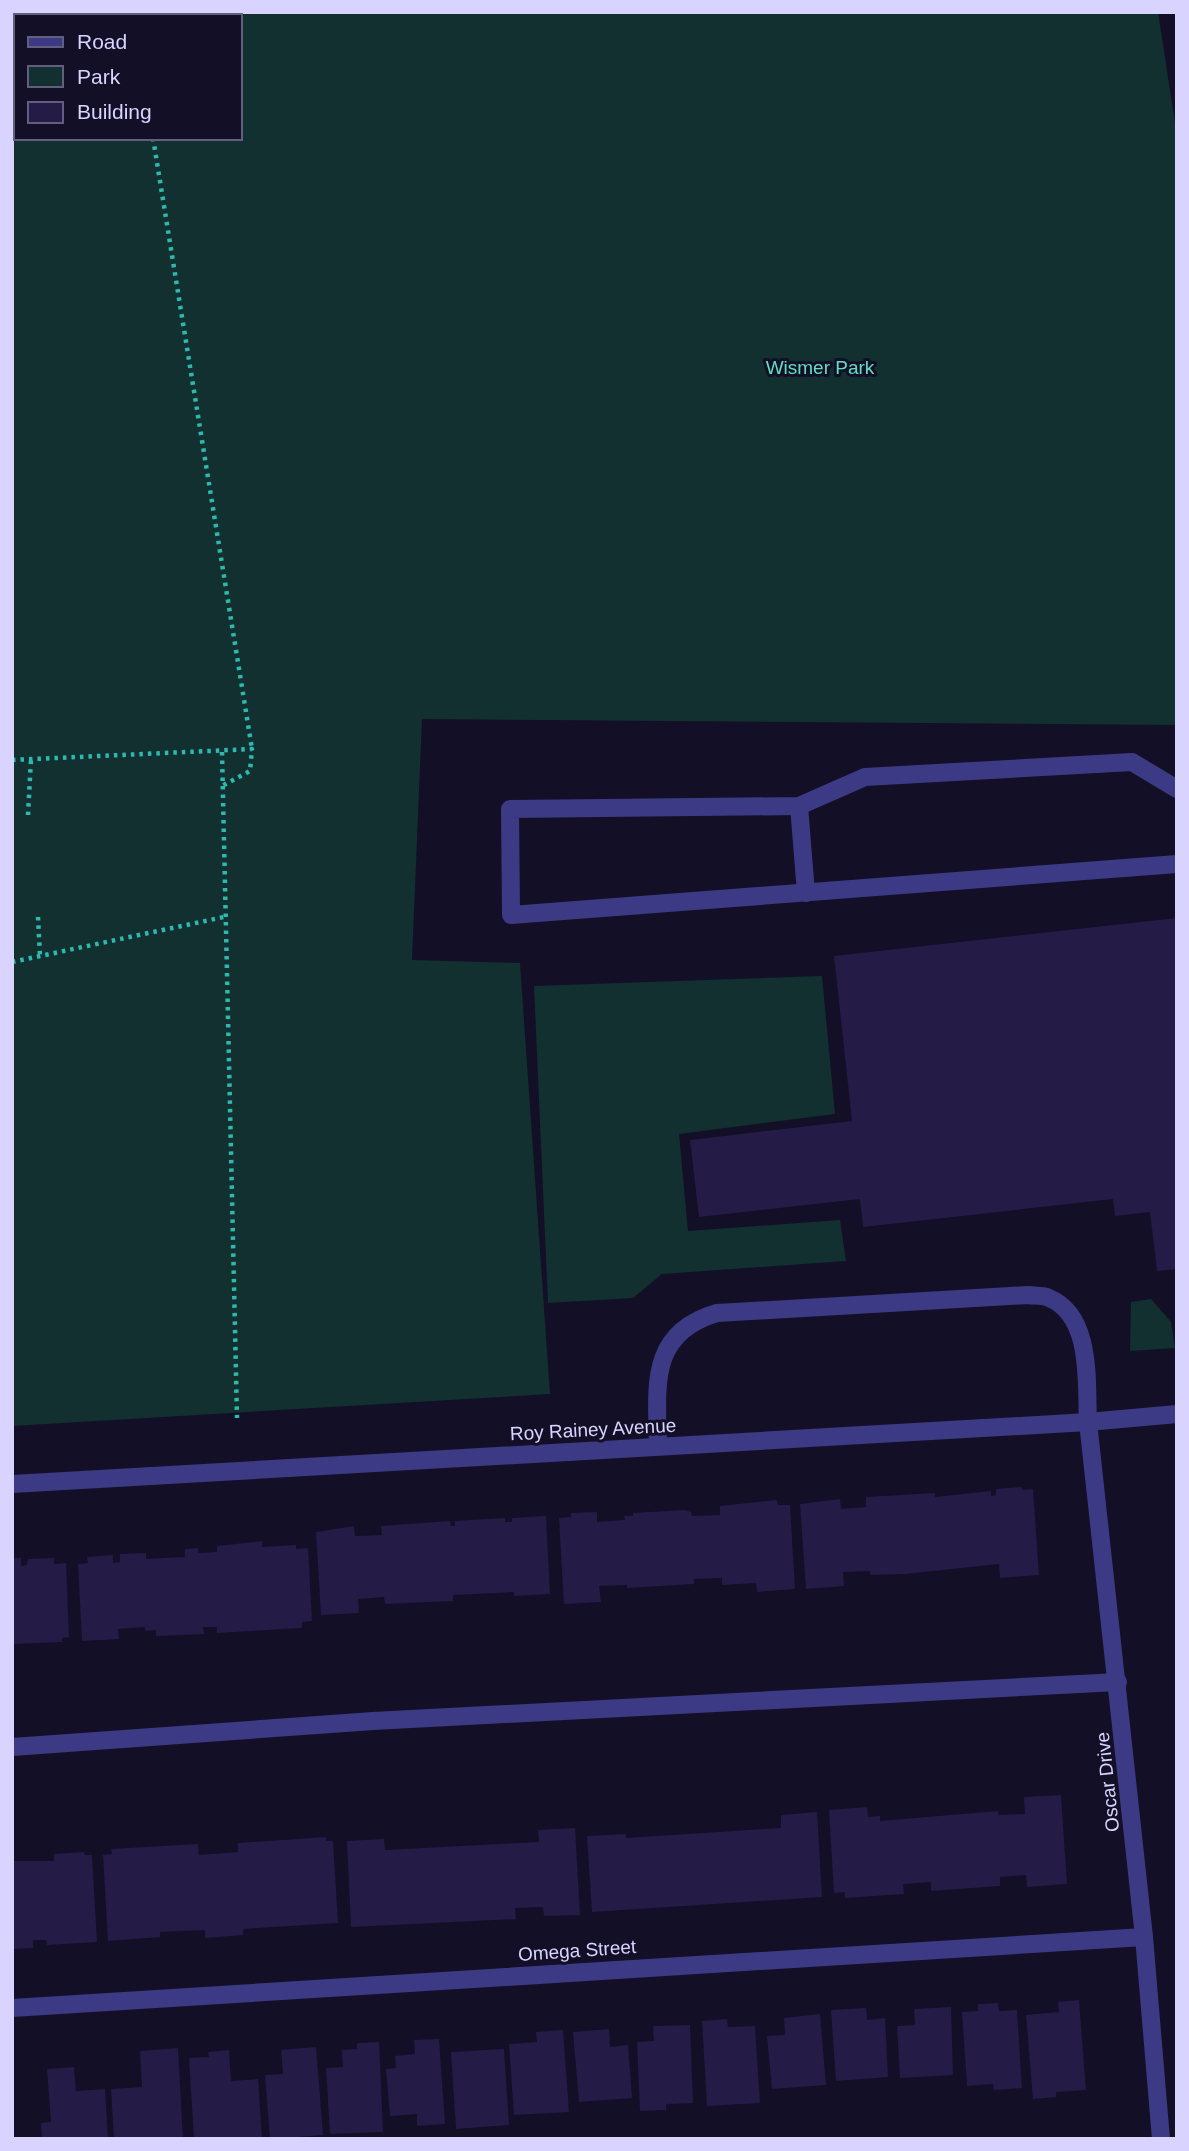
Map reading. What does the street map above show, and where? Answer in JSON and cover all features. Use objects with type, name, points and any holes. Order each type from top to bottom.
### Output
[{"type":"street","points":[[1177,789],[1132,762],[865,777],[799,806],[510,808],[511,915],[1177,863]]},
{"type":"street","points":[[799,806],[806,893]]},
{"type":"street","name":"Oscar Drive","points":[[658,1446],[660,1364],[668,1346],[693,1320],[717,1313],[974,1298],[1049,1297],[1064,1308],[1084,1347],[1088,1422],[1144,1937],[1161,2139]]},
{"type":"street","name":"Roy Rainey Avenue","points":[[12,1484],[1088,1422],[1177,1414]]},
{"type":"street","points":[[12,1747],[373,1721],[1118,1682]]},
{"type":"street","name":"Omega Street","points":[[12,2008],[1144,1937]]},
{"type":"path","points":[[153,140],[252,749],[250,771],[222,786]]},
{"type":"path","points":[[12,760],[252,749]]},
{"type":"path","points":[[222,752],[237,1418]]},
{"type":"path","points":[[28,815],[31,759]]},
{"type":"path","points":[[38,917],[40,956]]},
{"type":"path","points":[[12,962],[224,917]]},
{"type":"green space","name":"Wismer Park","points":[[12,12],[1158,12],[1177,136],[1177,725],[422,719],[412,960],[520,963],[550,1394],[12,1426]]},
{"type":"green space","points":[[822,976],[835,1114],[679,1134],[688,1231],[840,1220],[846,1261],[662,1274],[633,1298],[548,1303],[534,986]]},
{"type":"green space","points":[[1151,1299],[1171,1322],[1175,1348],[1130,1351],[1131,1302]]},
{"type":"building","points":[[1177,918],[1177,1269],[1157,1271],[1150,1212],[1115,1216],[1113,1199],[863,1227],[860,1199],[699,1217],[690,1140],[852,1121],[834,956]]},
{"type":"building","points":[[1022,1487],[1022,1490],[1033,1489],[1039,1575],[1000,1578],[999,1564],[905,1574],[870,1575],[870,1571],[843,1572],[844,1586],[806,1589],[800,1504],[840,1499],[841,1509],[866,1507],[866,1497],[935,1493],[935,1497],[991,1491],[991,1496],[996,1495],[996,1489]]},
{"type":"building","points":[[777,1500],[778,1505],[790,1505],[795,1589],[757,1592],[756,1583],[722,1585],[722,1578],[694,1579],[694,1584],[627,1588],[627,1585],[599,1586],[601,1602],[564,1604],[559,1518],[571,1517],[571,1513],[597,1512],[597,1522],[625,1520],[624,1516],[633,1516],[633,1513],[685,1510],[691,1512],[692,1516],[720,1515],[720,1506]]},
{"type":"building","points":[[546,1516],[550,1594],[514,1596],[514,1592],[453,1595],[453,1601],[385,1604],[384,1597],[358,1599],[359,1613],[321,1615],[316,1532],[354,1526],[355,1536],[382,1535],[381,1526],[450,1521],[451,1526],[455,1526],[455,1521],[505,1518],[505,1522],[512,1522],[512,1518]]},
{"type":"building","points":[[262,1541],[262,1547],[296,1545],[296,1549],[308,1548],[312,1621],[302,1622],[302,1628],[217,1633],[217,1627],[203,1627],[204,1634],[156,1636],[156,1630],[145,1631],[145,1627],[118,1629],[119,1639],[82,1641],[78,1564],[88,1563],[87,1557],[113,1555],[113,1563],[120,1562],[120,1554],[146,1553],[146,1559],[185,1557],[185,1549],[198,1548],[198,1553],[217,1552],[217,1546]]},
{"type":"building","points":[[12,1558],[21,1558],[21,1566],[27,1565],[28,1559],[54,1558],[54,1564],[66,1563],[69,1637],[62,1638],[62,1642],[12,1644]]},
{"type":"building","points":[[1061,1795],[1067,1884],[1027,1887],[1026,1875],[1000,1877],[1000,1886],[931,1891],[931,1882],[903,1884],[904,1894],[845,1898],[845,1892],[834,1893],[829,1810],[867,1807],[868,1817],[880,1816],[880,1821],[998,1811],[998,1815],[1025,1814],[1024,1797]]},
{"type":"building","points":[[817,1812],[822,1897],[592,1912],[587,1836],[626,1834],[626,1838],[781,1828],[781,1815]]},
{"type":"building","points":[[575,1828],[580,1915],[544,1916],[543,1907],[515,1908],[516,1919],[351,1927],[347,1841],[384,1839],[385,1850],[539,1842],[538,1830]]},
{"type":"building","points":[[326,1837],[326,1841],[333,1841],[338,1923],[243,1929],[243,1935],[205,1938],[205,1930],[160,1932],[160,1937],[108,1941],[103,1855],[112,1854],[111,1849],[198,1844],[199,1855],[238,1852],[238,1843]]},
{"type":"building","points":[[84,1852],[85,1855],[92,1855],[97,1942],[47,1945],[46,1940],[33,1940],[33,1948],[12,1949],[12,1861],[54,1861],[54,1854]]},
{"type":"building","points":[[1079,2000],[1086,2090],[1056,2092],[1056,2097],[1033,2099],[1026,2015],[1059,2012],[1058,2002]]},
{"type":"building","points":[[998,2003],[999,2011],[1017,2010],[1022,2088],[994,2090],[993,2084],[967,2086],[962,2012],[978,2011],[978,2004]]},
{"type":"building","points":[[951,2007],[953,2075],[900,2078],[897,2026],[915,2025],[914,2009]]},
{"type":"building","points":[[866,2008],[867,2020],[885,2018],[888,2077],[836,2081],[831,2010]]},
{"type":"building","points":[[820,2014],[826,2085],[772,2089],[767,2036],[785,2035],[784,2018]]},
{"type":"building","points":[[727,2019],[728,2027],[755,2026],[760,2103],[707,2106],[702,2021]]},
{"type":"building","points":[[690,2025],[693,2103],[666,2104],[666,2110],[640,2111],[637,2042],[654,2041],[653,2026]]},
{"type":"building","points":[[609,2029],[610,2047],[628,2045],[632,2098],[579,2102],[573,2032]]},
{"type":"building","points":[[563,2030],[569,2112],[514,2115],[509,2044],[537,2042],[536,2032]]},
{"type":"building","points":[[439,2039],[445,2124],[417,2126],[417,2114],[390,2116],[386,2069],[396,2068],[395,2056],[415,2054],[414,2040]]},
{"type":"building","points":[[379,2042],[383,2132],[330,2134],[326,2068],[343,2067],[342,2050],[357,2049],[357,2043]]},
{"type":"building","points":[[316,2047],[323,2135],[270,2139],[265,2075],[283,2074],[281,2050]]},
{"type":"building","points":[[178,2048],[183,2139],[114,2139],[111,2089],[142,2087],[140,2051]]},
{"type":"building","points":[[504,2049],[509,2125],[456,2129],[451,2052]]},
{"type":"building","points":[[229,2050],[231,2081],[258,2079],[262,2139],[194,2139],[189,2058],[209,2057],[208,2052]]},
{"type":"building","points":[[74,2067],[76,2091],[105,2089],[108,2139],[42,2139],[41,2123],[51,2122],[47,2069]]}]
